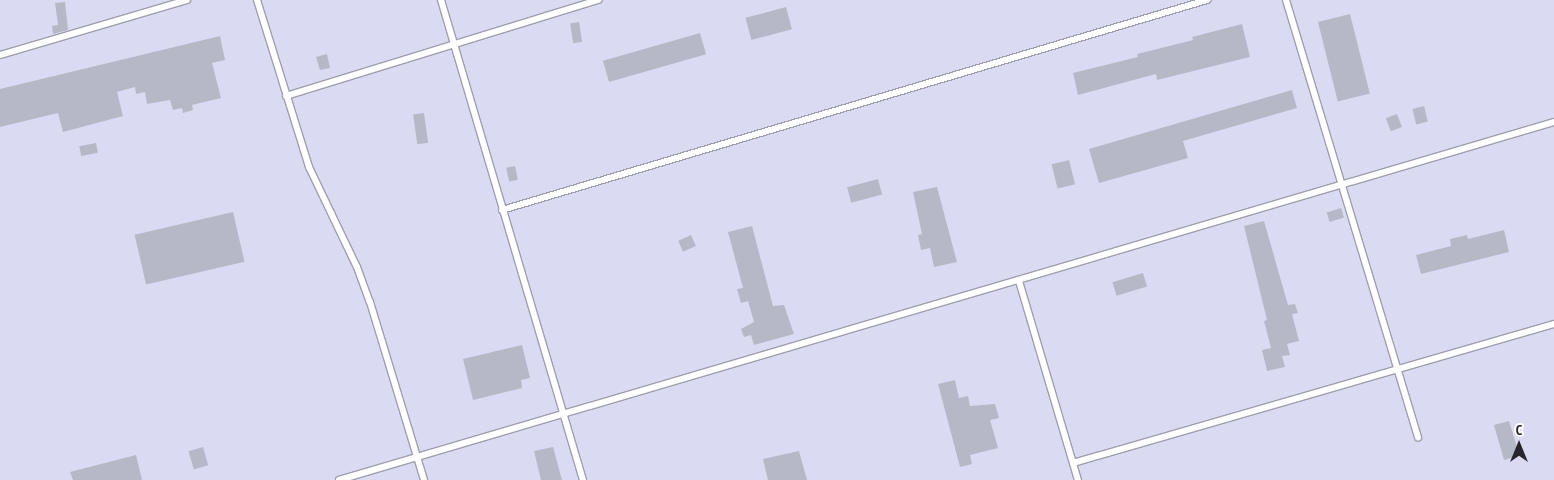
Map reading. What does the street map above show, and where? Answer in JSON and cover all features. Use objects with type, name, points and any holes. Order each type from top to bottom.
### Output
[{"type":"lane","points":[[0,55],[186,0]]},
{"type":"lane","points":[[257,0],[309,167],[370,302],[424,480]]},
{"type":"lane","points":[[441,0],[583,480]]},
{"type":"lane","points":[[286,96],[600,0]]},
{"type":"lane","points":[[502,210],[1207,0]]},
{"type":"lane","points":[[1286,0],[1340,186],[1418,438]]},
{"type":"lane","points":[[339,480],[1554,122]]},
{"type":"lane","points":[[1018,281],[1078,480]]},
{"type":"lane","points":[[1073,463],[1554,324]]},
{"type":"shaded area","points":[[0,0],[1554,0],[1554,480],[0,480]]},
{"type":"building","points":[[65,2],[68,30],[53,34],[52,26],[58,25],[55,3]]},
{"type":"building","points":[[786,7],[792,29],[751,40],[745,18]]},
{"type":"building","points":[[1350,14],[1370,94],[1338,102],[1318,22]]},
{"type":"building","points":[[579,22],[582,42],[573,43],[570,23]]},
{"type":"building","points":[[1242,24],[1250,57],[1157,80],[1156,74],[1078,95],[1073,73],[1138,57],[1137,54],[1193,40],[1192,37]]},
{"type":"building","points":[[700,33],[706,54],[609,82],[603,61]]},
{"type":"building","points":[[220,36],[225,60],[212,63],[221,98],[192,105],[193,110],[183,113],[182,108],[173,110],[170,100],[147,104],[145,92],[136,94],[135,87],[117,92],[123,116],[63,132],[58,113],[0,127],[0,89]]},
{"type":"building","points":[[327,54],[330,68],[320,70],[316,57]]},
{"type":"building","points":[[1292,90],[1297,108],[1183,141],[1188,158],[1099,183],[1089,149]]},
{"type":"building","points":[[1424,106],[1428,122],[1416,124],[1412,109]]},
{"type":"building","points":[[424,113],[428,143],[417,144],[413,115]]},
{"type":"building","points":[[1397,114],[1402,127],[1391,131],[1386,118]]},
{"type":"building","points":[[96,143],[98,153],[81,156],[79,146]]},
{"type":"building","points":[[1069,160],[1075,184],[1058,189],[1052,164]]},
{"type":"building","points":[[515,166],[518,180],[509,182],[506,168]]},
{"type":"building","points":[[878,179],[882,194],[851,203],[847,187]]},
{"type":"building","points":[[937,187],[957,262],[934,267],[930,248],[921,250],[918,235],[922,234],[913,192]]},
{"type":"building","points":[[1341,208],[1344,218],[1330,222],[1327,212]]},
{"type":"building","points":[[233,212],[244,262],[146,284],[135,235]]},
{"type":"building","points":[[1264,221],[1288,305],[1295,304],[1298,313],[1292,314],[1299,341],[1287,344],[1290,355],[1282,356],[1285,367],[1267,371],[1262,350],[1271,348],[1264,321],[1267,320],[1244,226]]},
{"type":"building","points":[[752,226],[773,306],[784,305],[794,334],[754,345],[751,335],[744,337],[741,329],[754,322],[748,301],[741,303],[737,289],[743,288],[728,232]]},
{"type":"building","points":[[1504,230],[1509,252],[1421,274],[1416,255],[1451,246],[1450,239],[1467,235],[1468,239]]},
{"type":"building","points":[[691,235],[696,246],[683,252],[678,241]]},
{"type":"building","points":[[1143,273],[1147,286],[1116,296],[1112,282]]},
{"type":"building","points":[[522,345],[530,378],[521,380],[522,388],[473,400],[463,359]]},
{"type":"building","points":[[955,380],[959,398],[968,396],[970,406],[995,404],[999,418],[990,420],[998,448],[970,455],[972,464],[960,467],[938,384]]},
{"type":"building","points":[[1509,421],[1517,447],[1520,446],[1522,455],[1504,460],[1494,425]]},
{"type":"building","points":[[203,447],[208,465],[194,469],[189,451]]},
{"type":"building","points":[[553,447],[562,480],[541,480],[534,451]]},
{"type":"building","points":[[799,451],[807,480],[768,480],[763,459]]},
{"type":"building","points":[[136,455],[142,480],[73,480],[70,472]]}]
